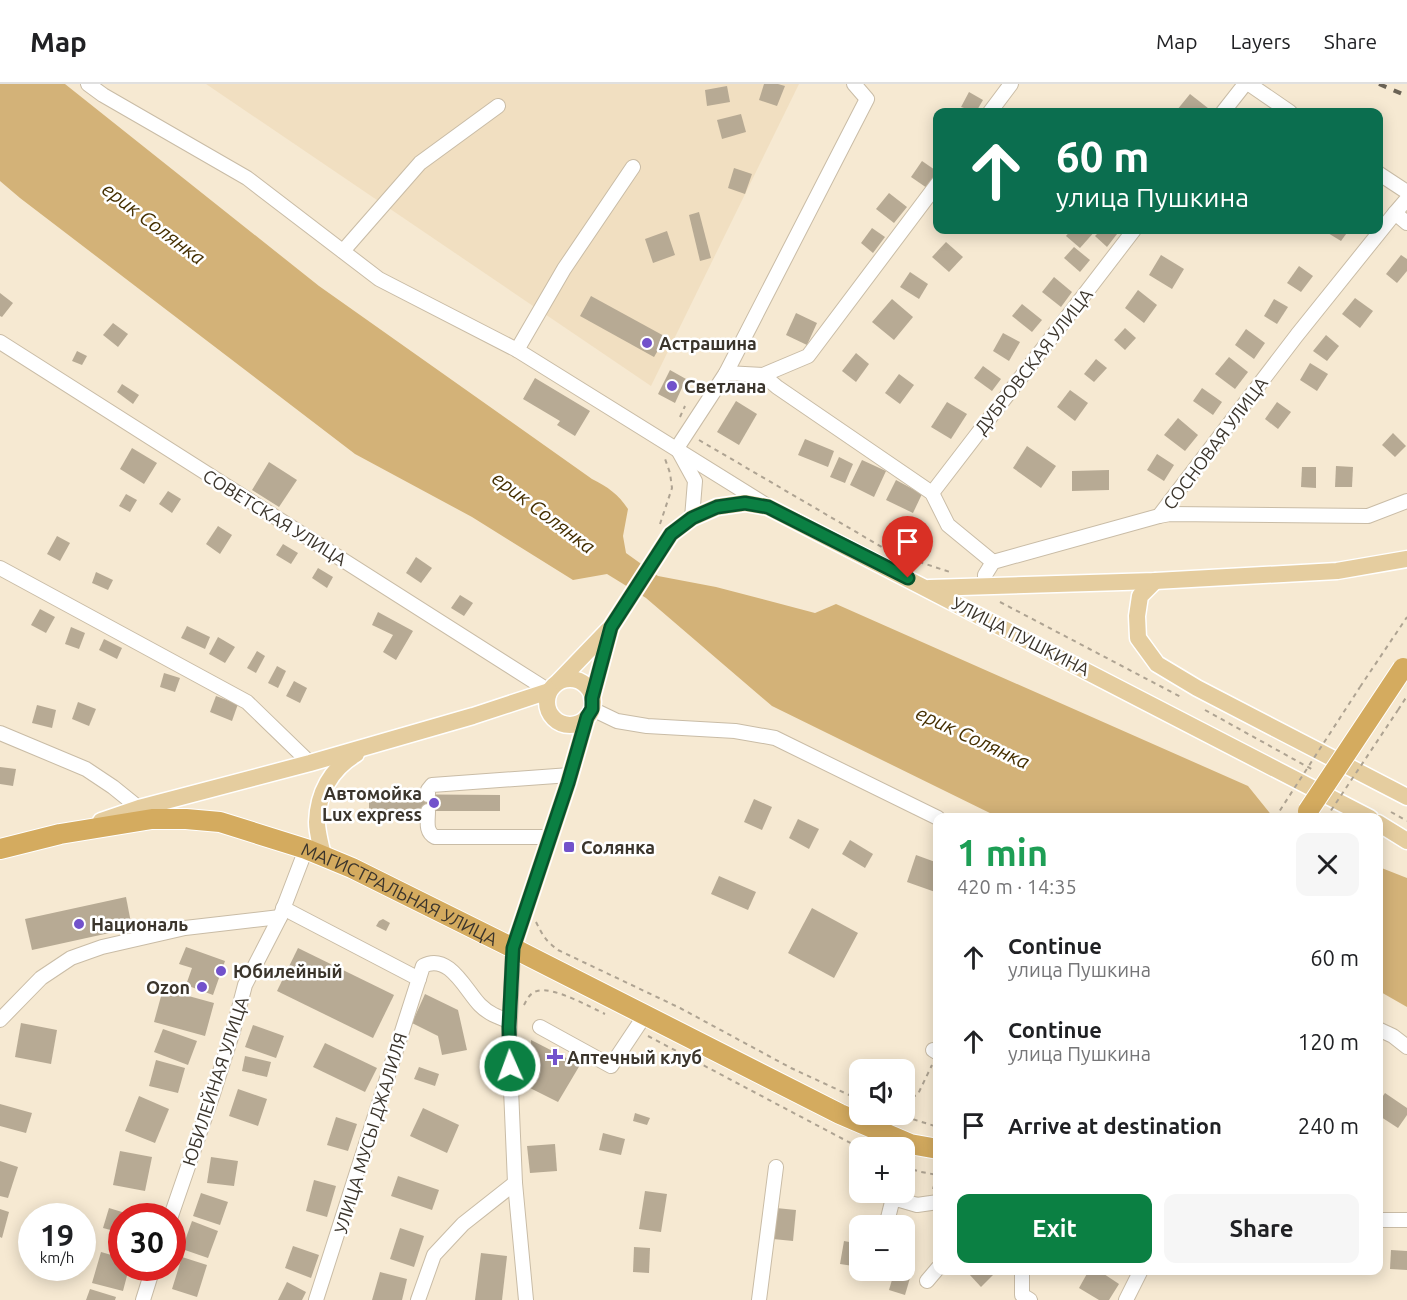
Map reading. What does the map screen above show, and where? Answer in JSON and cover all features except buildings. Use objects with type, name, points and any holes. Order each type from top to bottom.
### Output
[{"type":"highway","points":[[1306,813],[1405,664]]},
{"type":"highway","name":"МАГИСТРАЛЬНАЯ УЛИЦА","points":[[0,849],[60,834],[152,819],[186,819],[220,822],[314,852],[352,868],[513,948],[640,1022],[840,1114],[910,1144],[933,1148]]},
{"type":"main road","name":"УЛИЦА ПУШКИНА","points":[[513,948],[570,775],[611,627],[671,534],[692,518],[717,507],[745,503],[768,507],[1360,813]]},
{"type":"main road","points":[[928,588],[1155,581],[1337,571],[1407,559]]},
{"type":"main road","points":[[1155,581],[1140,596],[1137,616],[1138,638],[1157,664],[1197,688],[1407,797]]},
{"type":"main road","points":[[60,834],[139,808],[310,763],[473,716],[554,686],[573,679],[586,685],[590,708],[577,724],[565,724],[554,719],[547,703],[554,686],[611,627]]},
{"type":"main road","points":[[314,852],[324,786],[337,767],[354,755],[384,741]]},
{"type":"main road","points":[[1383,817],[1407,841]]},
{"type":"street","points":[[88,84],[103,95],[247,178],[379,279],[517,350],[768,507]]},
{"type":"street","points":[[677,448],[726,372],[867,99],[853,84]]},
{"type":"street","points":[[993,108],[1011,84]]},
{"type":"street","points":[[1226,108],[1247,84],[1284,108]]},
{"type":"street","points":[[343,251],[420,163],[498,106]]},
{"type":"street","points":[[517,350],[564,269],[633,167]]},
{"type":"street","points":[[1383,176],[1407,192]]},
{"type":"street","points":[[726,372],[763,375],[808,357],[933,190]]},
{"type":"street","name":"СОСНОВАЯ УЛИЦА","points":[[1383,228],[1407,199]]},
{"type":"street","points":[[1395,213],[1407,223]]},
{"type":"street","name":"ДУБРОВСКАЯ УЛИЦА","points":[[932,493],[1131,234]]},
{"type":"street","name":"СОСНОВАЯ УЛИЦА","points":[[993,562],[1159,516],[1297,335],[1378,234]]},
{"type":"street","name":"СОВЕТСКАЯ УЛИЦА","points":[[0,342],[554,686]]},
{"type":"street","points":[[763,375],[795,400],[932,493],[948,525],[993,562],[985,575],[985,587]]},
{"type":"street","points":[[677,448],[694,481],[692,518]]},
{"type":"street","points":[[1159,516],[1170,514],[1368,516],[1407,501]]},
{"type":"street","points":[[0,568],[247,702],[310,763]]},
{"type":"street","points":[[590,708],[617,722],[735,731],[775,738],[933,816]]},
{"type":"street","points":[[0,734],[86,769],[139,808]]},
{"type":"street","points":[[428,795],[428,790],[432,786],[570,775]]},
{"type":"street","points":[[428,811],[428,830],[430,835],[435,837],[550,837]]},
{"type":"street","name":"ЮБИЛЕЙНАЯ УЛИЦА","points":[[175,1203],[219,1075],[245,985],[314,852]]},
{"type":"street","points":[[0,1020],[41,978],[71,958],[186,928],[282,913],[421,972],[429,962],[444,965],[460,978],[480,1005],[493,1016],[509,1024]]},
{"type":"street","points":[[513,948],[509,1024],[515,1183],[526,1300]]},
{"type":"street","name":"УЛИЦА МУСЫ ДЖАЛИЛЯ","points":[[316,1300],[421,972]]},
{"type":"street","points":[[540,1027],[610,1066],[640,1022]]},
{"type":"street","points":[[1383,1031],[1407,1047]]},
{"type":"street","points":[[759,1300],[776,1167]]},
{"type":"street","points":[[418,1300],[434,1255],[463,1224],[515,1183]]},
{"type":"street","points":[[889,1215],[893,1198],[917,1205],[933,1203]]},
{"type":"street","points":[[1383,1220],[1407,1220]]},
{"type":"street","points":[[927,1281],[933,1274]]},
{"type":"street","points":[[1022,1275],[1023,1295],[1030,1300]]},
{"type":"street","points":[[1126,1300],[1138,1275]]},
{"type":"street","points":[[143,1300],[149,1281]]},
{"type":"path","points":[[659,526],[672,488],[670,473],[663,458]]},
{"type":"path","points":[[1000,602],[1186,700]]},
{"type":"path","points":[[1278,813],[1407,617]]},
{"type":"path","points":[[1329,813],[1407,696]]},
{"type":"path","points":[[1196,705],[1317,772]]},
{"type":"path","points":[[1338,783],[1348,789]]},
{"type":"path","points":[[1383,817],[1407,821]]},
{"type":"path","points":[[526,907],[546,941],[558,950],[670,1003],[791,1068],[849,1095]]},
{"type":"path","points":[[509,1024],[531,994],[538,990],[549,990],[606,1015]]},
{"type":"path","points":[[640,1022],[691,1060],[849,1142]]},
{"type":"path","points":[[915,1096],[918,1094],[933,1057]]},
{"type":"path","points":[[915,1120],[933,1125]]},
{"type":"path","points":[[915,1170],[933,1174]]},
{"type":"shaded area","points":[[206,84],[799,84],[651,386]]},
{"type":"water","name":"ерик Солянка","points":[[0,84],[65,84],[319,286],[612,491],[628,509],[623,536],[626,553],[658,576],[716,587],[815,613],[836,604],[1248,786],[1270,813],[990,813],[772,706],[646,598],[607,574],[573,580],[472,517],[355,454],[0,181]]},
{"type":"water","points":[[1383,869],[1407,878],[1407,1007],[1383,993]]},
{"type":"railway","points":[[1379,84],[1407,96]]},
{"type":"place","name":"Астрашина","points":[[647,343]]},
{"type":"place","name":"Светлана","points":[[672,386]]},
{"type":"place","name":"Автомойка Lux express","points":[[434,803]]},
{"type":"place","name":"Солянка","points":[[569,847]]},
{"type":"place","name":"Националь","points":[[79,924]]},
{"type":"place","name":"Юбилейный","points":[[221,971]]},
{"type":"place","name":"Ozon","points":[[202,987]]},
{"type":"place","name":"Аптечный клуб","points":[[555,1057]]},
{"type":"route","points":[[510,1066],[509,1027],[513,948],[568,783],[587,717],[592,709],[592,698],[611,627],[671,534],[692,518],[717,507],[745,503],[768,507],[908,578]]}]
